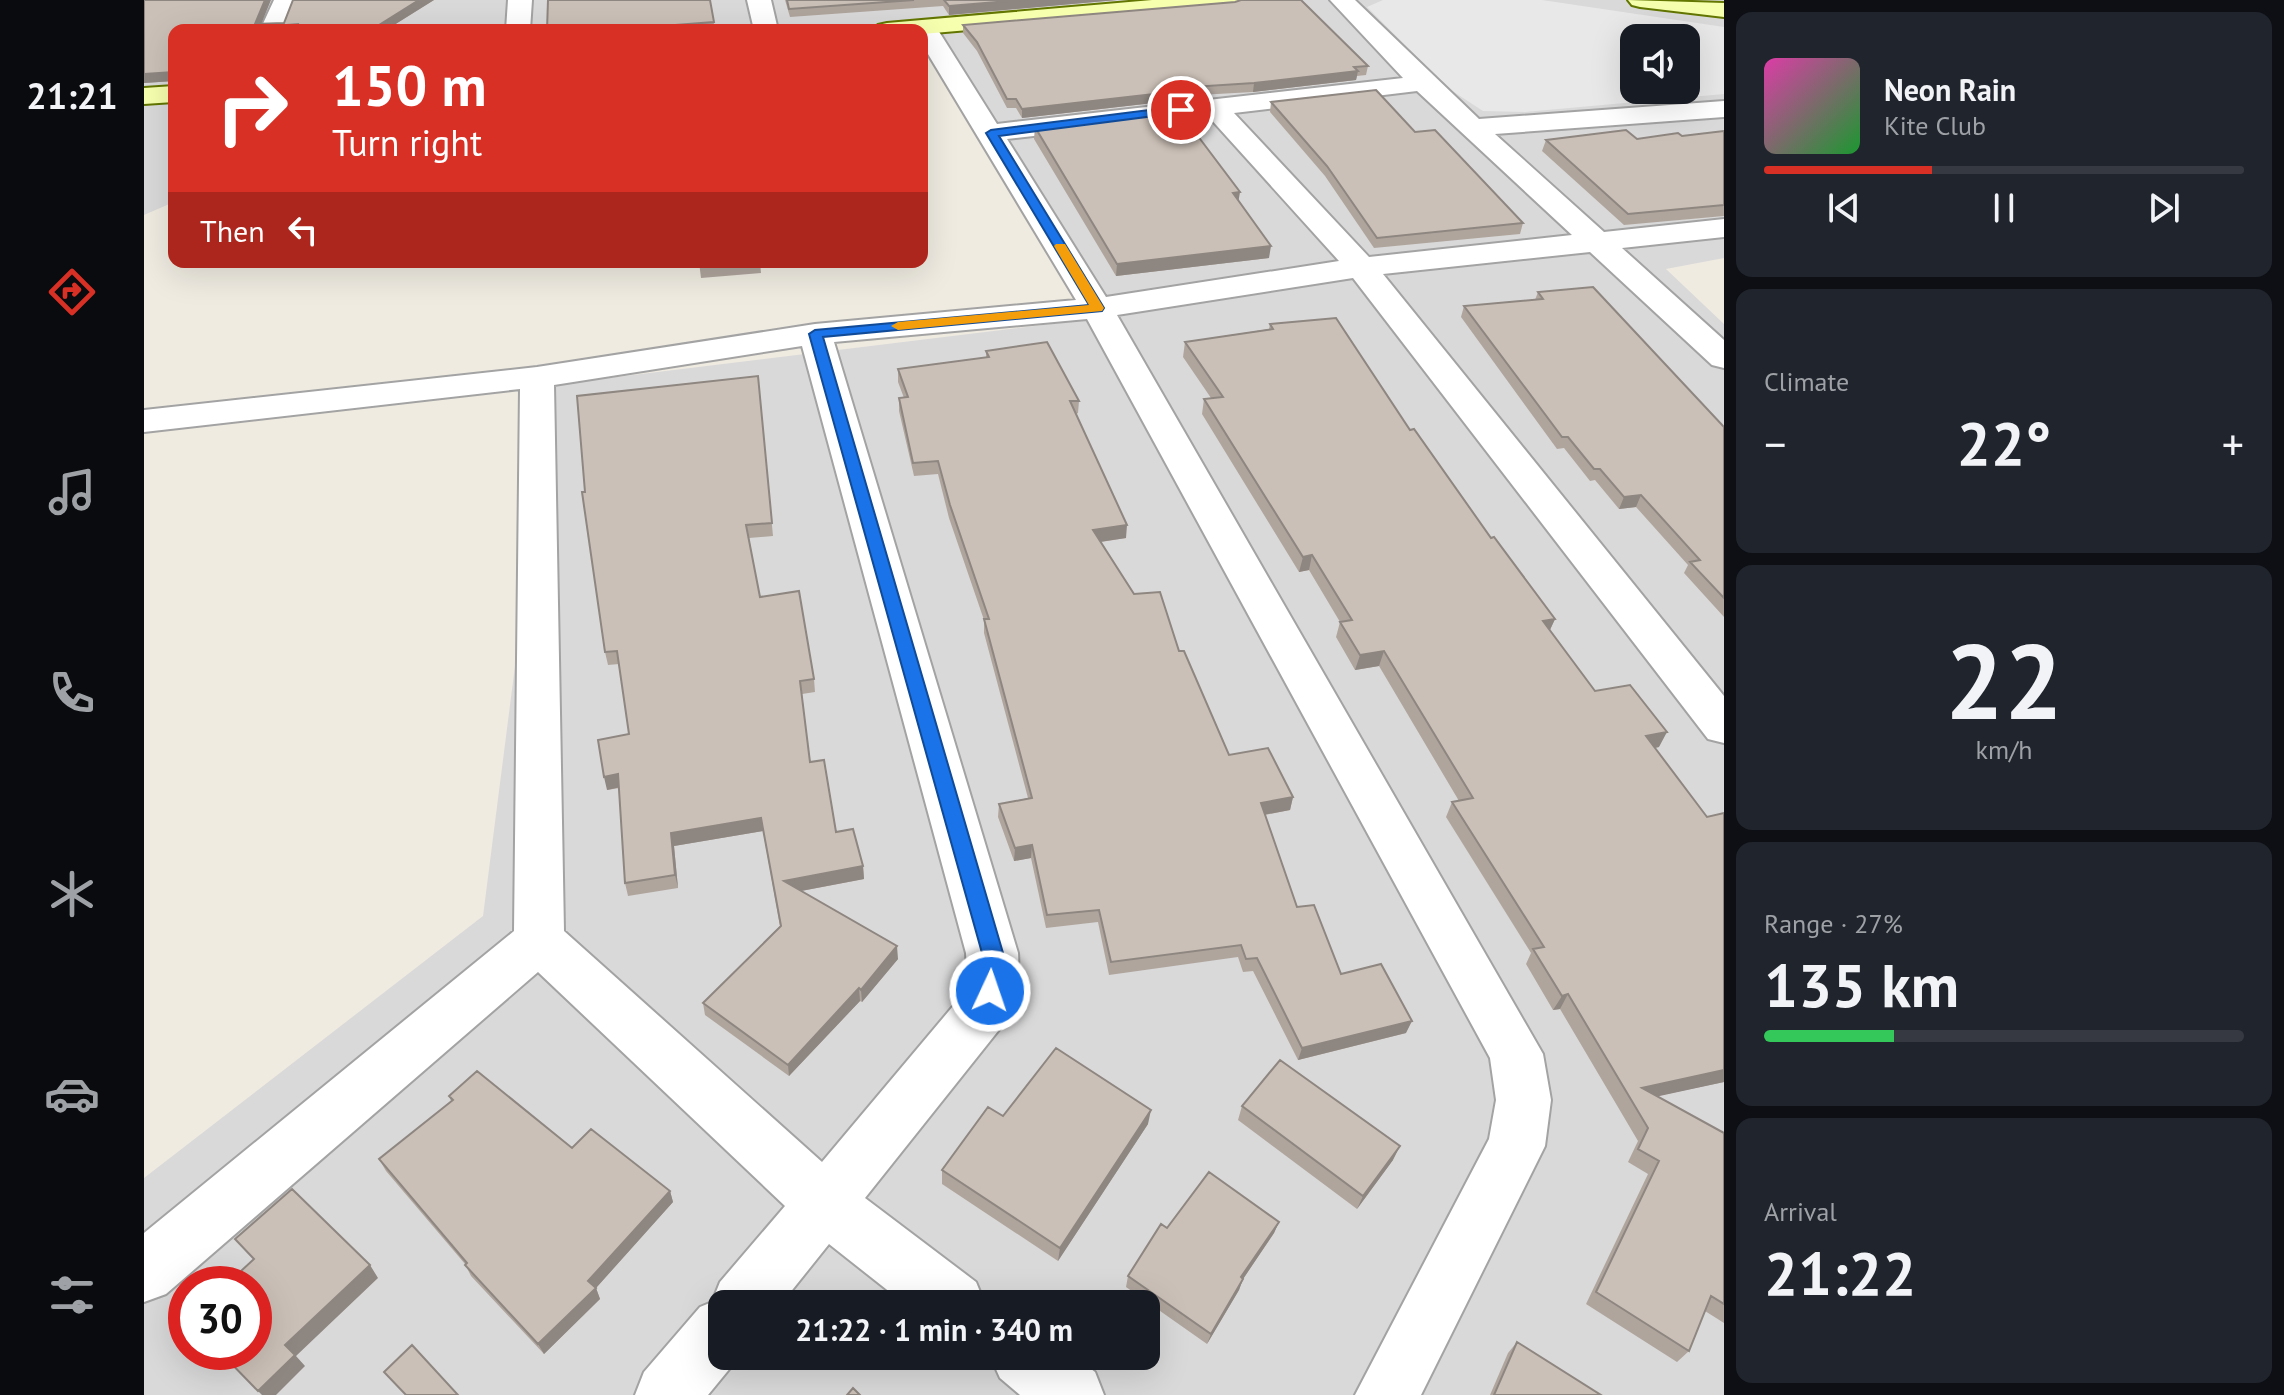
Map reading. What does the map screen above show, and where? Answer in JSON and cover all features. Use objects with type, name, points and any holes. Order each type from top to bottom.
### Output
[{"type":"street","points":[[275,24],[286,0]]},
{"type":"street","points":[[518,24],[520,0]]},
{"type":"street","points":[[759,0],[765,24]]},
{"type":"street","points":[[928,26],[1234,0]]},
{"type":"street","points":[[1342,0],[1423,83],[1724,358]]},
{"type":"street","points":[[1640,0],[1724,10]]},
{"type":"street","points":[[928,55],[991,133],[1097,308],[1516,1054],[1524,1088],[1525,1116],[1516,1146],[1387,1395]]},
{"type":"street","points":[[991,133],[1423,83]]},
{"type":"street","points":[[144,96],[168,94]]},
{"type":"street","points":[[1213,106],[1361,267],[1724,727]]},
{"type":"street","points":[[1472,128],[1724,109]]},
{"type":"street","points":[[144,421],[537,377],[815,334],[1097,308],[1361,267],[1724,228]]},
{"type":"street","points":[[754,1290],[983,1010],[993,972],[992,953],[815,334]]},
{"type":"street","points":[[537,377],[539,940],[825,1204],[936,1290]]},
{"type":"street","points":[[144,1272],[539,940]]},
{"type":"street","points":[[667,1395],[708,1346]]},
{"type":"street","points":[[1040,1370],[1072,1395]]},
{"type":"shaded area","points":[[144,0],[1724,0],[1724,258],[1666,269],[1724,324],[1724,1395],[144,1395],[144,1178],[483,916],[551,385],[1116,316],[931,21],[907,24],[168,24],[168,205],[144,215]]},
{"type":"shaded area","points":[[1383,0],[1542,0],[1724,27],[1724,94],[1700,96],[1700,24],[1620,24],[1620,103],[1525,112],[1483,111],[1434,79],[1427,67],[1367,7]]},
{"type":"building","points":[[144,0],[265,0],[255,24],[168,24],[168,72],[144,74]]},
{"type":"building","points":[[293,0],[419,0],[381,24],[255,24],[284,23]]},
{"type":"building","points":[[548,0],[710,0],[714,22],[688,24],[547,24]]},
{"type":"building","points":[[787,0],[914,0],[789,9]]},
{"type":"building","points":[[944,0],[1021,0],[949,6]]},
{"type":"building","points":[[1301,0],[1368,66],[1354,67],[1358,71],[1254,83],[1159,89],[1163,93],[1022,109],[1016,99],[1007,99],[977,42],[963,25],[1235,2]]},
{"type":"building","points":[[1376,90],[1415,132],[1435,130],[1523,223],[1377,238],[1327,166],[1271,102]]},
{"type":"building","points":[[1179,111],[1240,192],[1233,193],[1271,246],[1117,264],[1035,127]]},
{"type":"building","points":[[1626,130],[1637,139],[1724,131],[1724,205],[1628,214],[1546,140]]},
{"type":"building","points":[[1593,287],[1724,427],[1724,598],[1690,562],[1700,560],[1641,495],[1624,497],[1600,469],[1594,469],[1568,437],[1562,437],[1464,306],[1543,299],[1538,292]]},
{"type":"building","points":[[1336,318],[1410,430],[1414,429],[1491,538],[1494,537],[1555,619],[1543,621],[1595,691],[1630,685],[1667,732],[1646,736],[1707,817],[1724,813],[1724,1070],[1642,1088],[1724,1133],[1724,1304],[1711,1296],[1689,1351],[1596,1292],[1659,1161],[1638,1149],[1648,1128],[1568,994],[1562,996],[1533,949],[1544,947],[1452,802],[1473,798],[1384,651],[1360,655],[1340,622],[1352,620],[1312,555],[1303,557],[1204,399],[1223,397],[1185,342],[1273,329],[1270,324]]},
{"type":"building","points":[[1047,342],[1079,401],[1070,401],[1127,525],[1093,530],[1134,594],[1160,592],[1179,651],[1184,651],[1229,755],[1268,748],[1293,797],[1261,803],[1297,907],[1314,905],[1341,974],[1381,964],[1412,1021],[1302,1048],[1257,958],[1246,959],[1241,945],[1111,962],[1099,910],[1047,915],[1032,845],[1015,848],[999,804],[1032,798],[984,619],[989,619],[938,461],[913,463],[899,398],[908,397],[898,369],[989,357],[986,351]]},
{"type":"building","points":[[758,376],[772,523],[746,525],[760,597],[799,591],[814,679],[800,681],[810,762],[824,760],[836,832],[853,829],[863,866],[784,881],[897,946],[861,990],[859,988],[788,1065],[703,1003],[781,926],[761,818],[671,833],[675,875],[625,883],[618,774],[604,777],[598,740],[629,734],[617,651],[605,652],[582,492],[585,492],[577,396]]},
{"type":"building","points":[[1056,1048],[1151,1110],[1060,1248],[942,1170],[988,1107],[1003,1116]]},
{"type":"building","points":[[1280,1060],[1400,1146],[1363,1196],[1242,1106]]},
{"type":"building","points":[[477,1071],[572,1148],[591,1129],[670,1191],[588,1281],[596,1288],[538,1344],[465,1265],[467,1263],[379,1159],[453,1100],[449,1096]]},
{"type":"building","points":[[1209,1172],[1279,1222],[1241,1277],[1243,1279],[1211,1334],[1160,1298],[1160,1290],[1148,1290],[1128,1276],[1161,1224],[1167,1228]]},
{"type":"building","points":[[292,1189],[370,1265],[285,1345],[295,1355],[258,1391],[238,1370],[272,1370],[272,1266],[246,1266],[254,1259],[235,1239]]},
{"type":"building","points":[[1517,1342],[1601,1395],[1494,1395]]},
{"type":"building","points":[[412,1345],[458,1395],[406,1395],[384,1372]]},
{"type":"building","points":[[853,1388],[860,1395],[847,1395]]},
{"type":"slow traffic","points":[[898,326],[1097,308],[1060,246]]},
{"type":"route","points":[[990,991],[992,953],[815,334],[1097,308],[991,133],[1181,110]]}]
